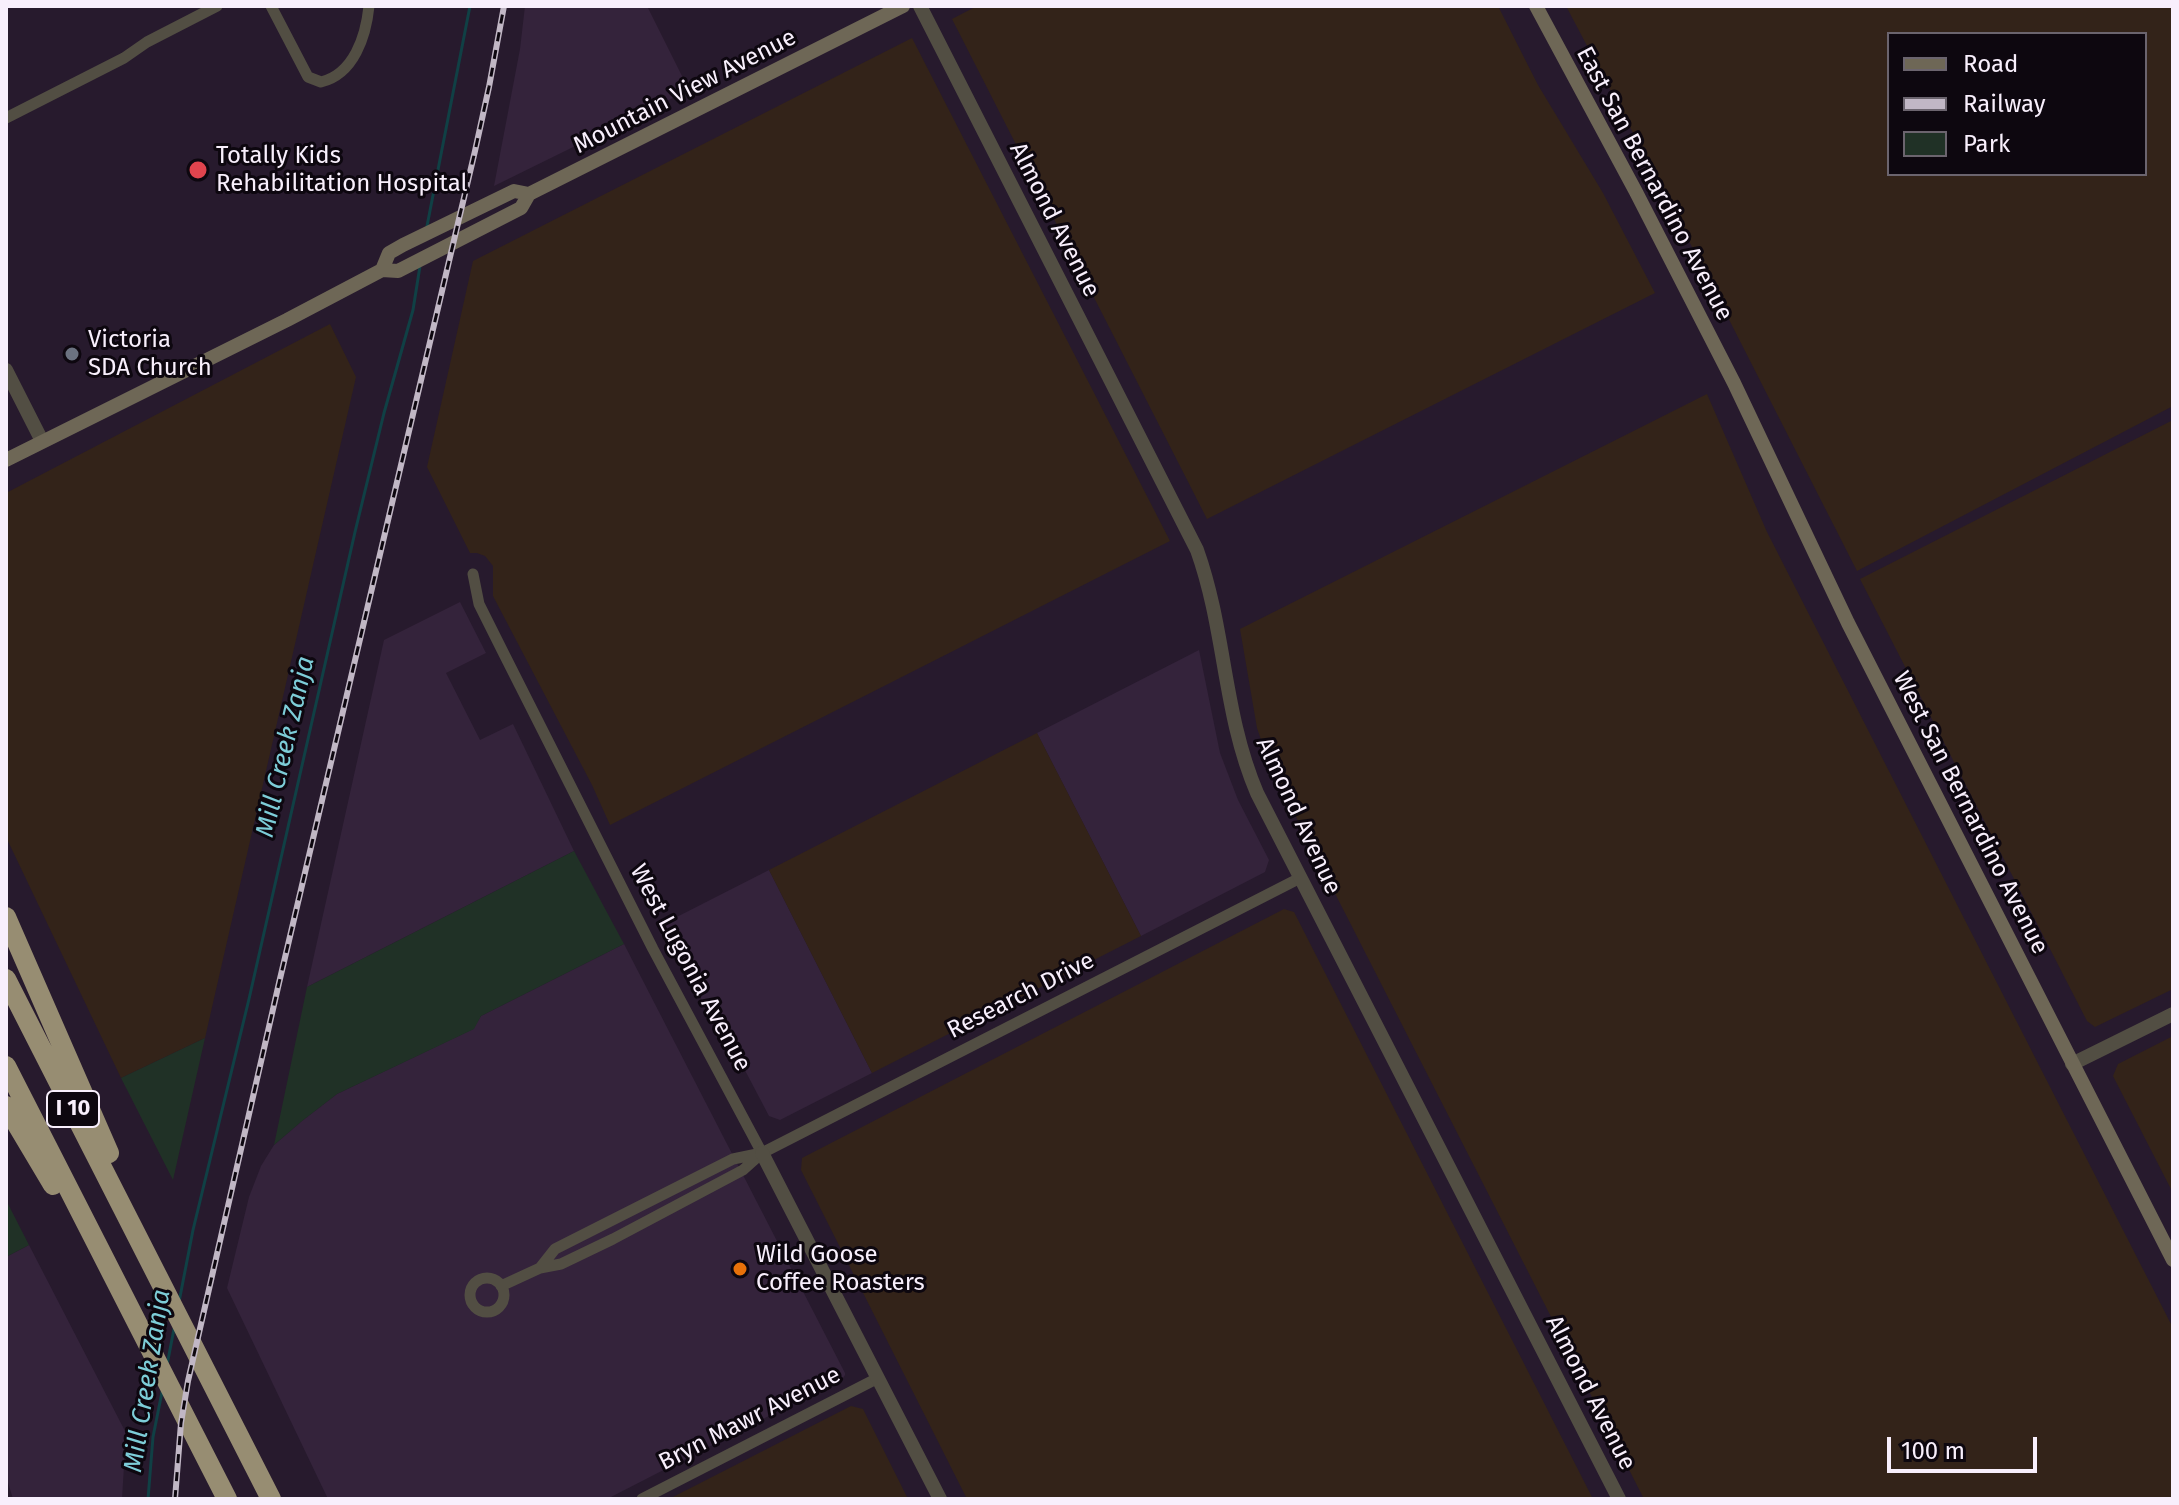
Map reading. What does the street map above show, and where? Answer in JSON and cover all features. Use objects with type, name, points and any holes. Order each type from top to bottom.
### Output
[{"type":"highway","points":[[6,917],[106,1146],[144,1249]]},
{"type":"highway","name":"I 10","points":[[6,979],[271,1499]]},
{"type":"highway","name":"I 10","points":[[6,1066],[227,1499]]},
{"type":"highway","points":[[6,1106],[122,1293]]},
{"type":"main road","name":"Mountain View Avenue","points":[[6,460],[382,270],[398,271],[521,208],[529,194],[903,6]]},
{"type":"main road","name":"East San Bernardino Avenue","points":[[1536,6],[1734,383]]},
{"type":"main road","name":"Mountain View Avenue","points":[[382,270],[389,253],[403,245],[514,191],[529,194]]},
{"type":"main road","name":"West San Bernardino Avenue","points":[[1734,383],[1848,623],[2173,1260]]},
{"type":"street","points":[[6,118],[217,6]]},
{"type":"street","points":[[271,6],[308,77],[321,82],[336,76],[355,56],[365,31],[369,6]]},
{"type":"street","name":"Almond Avenue","points":[[920,6],[1197,550],[1212,597],[1233,724],[1257,793],[1619,1499]]},
{"type":"street","points":[[6,370],[42,441]]},
{"type":"street","name":"West Lugonia Avenue","points":[[473,574],[479,604],[516,679],[940,1499]]},
{"type":"street","name":"Research Drive","points":[[501,1286],[540,1268],[555,1249],[733,1159],[762,1153],[1300,878]]},
{"type":"street","points":[[2072,1064],[2173,1014]]},
{"type":"street","name":"Bryn Mawr Avenue","points":[[642,1499],[878,1378]]},
{"type":"shaded area","points":[[525,6],[647,6],[689,90],[494,186]]},
{"type":"shaded area","points":[[977,6],[1498,6],[1538,85],[1603,193],[1655,293],[1207,519],[952,19]]},
{"type":"shaded area","points":[[1566,6],[2173,6],[2173,406],[1857,571]]},
{"type":"shaded area","points":[[912,38],[1170,541],[610,825],[493,596],[493,566],[485,556],[470,553],[427,467],[473,261]]},
{"type":"shaded area","points":[[330,324],[356,377],[205,1038],[121,1078],[6,837],[6,493]]},
{"type":"shaded area","points":[[1707,394],[1767,532],[2173,1328],[2173,1499],[1644,1499],[1270,766],[1257,728],[1240,629]]},
{"type":"shaded area","points":[[2173,420],[2173,989],[2095,1027],[2087,1021],[1860,579]]},
{"type":"shaded area","points":[[460,602],[486,653],[446,673],[480,740],[513,724],[574,851],[307,987],[384,640]]},
{"type":"shaded area","points":[[1199,650],[1220,753],[1238,800],[1269,860],[1265,872],[1141,936],[1037,733]]},
{"type":"shaded area","points":[[1037,733],[1141,936],[872,1073],[769,870]]},
{"type":"shaded area","points":[[769,870],[872,1073],[780,1120],[769,1116],[738,1057],[680,965],[661,925]]},
{"type":"shaded area","points":[[1284,909],[1294,912],[1593,1499],[967,1499],[801,1170],[802,1158]]},
{"type":"shaded area","points":[[624,944],[845,1375],[607,1499],[328,1499],[227,1288],[249,1197],[261,1166],[274,1145],[337,1094],[473,1029],[481,1016]]},
{"type":"shaded area","points":[[2173,1036],[2173,1193],[2113,1076],[2118,1064]]},
{"type":"shaded area","points":[[29,1245],[126,1433],[122,1499],[13,1499],[6,1476],[6,1257]]},
{"type":"shaded area","points":[[851,1406],[863,1409],[908,1499],[669,1499]]},
{"type":"green space","points":[[574,851],[624,944],[481,1016],[474,1029],[337,1094],[274,1145],[307,987]]},
{"type":"green space","points":[[205,1038],[173,1180],[121,1078]]},
{"type":"green space","points":[[6,1200],[29,1245],[6,1257]]},
{"type":"waterway","name":"Mill Creek Zanja","points":[[427,226],[470,6]]},
{"type":"waterway","name":"Mill Creek Zanja","points":[[179,1302],[355,532],[413,310],[420,266]]},
{"type":"waterway","name":"Mill Creek Zanja","points":[[167,1365],[174,1329]]},
{"type":"waterway","name":"Mill Creek Zanja","points":[[148,1499],[153,1437],[162,1392]]},
{"type":"railway","points":[[175,1499],[188,1381],[475,151],[504,6]]},
{"type":"place","name":"Totally Kids Rehabilitation Hospital","points":[[198,170]]},
{"type":"place","name":"Victoria SDA Church","points":[[72,354]]},
{"type":"place","name":"Wild Goose Coffee Roasters","points":[[740,1269]]}]
